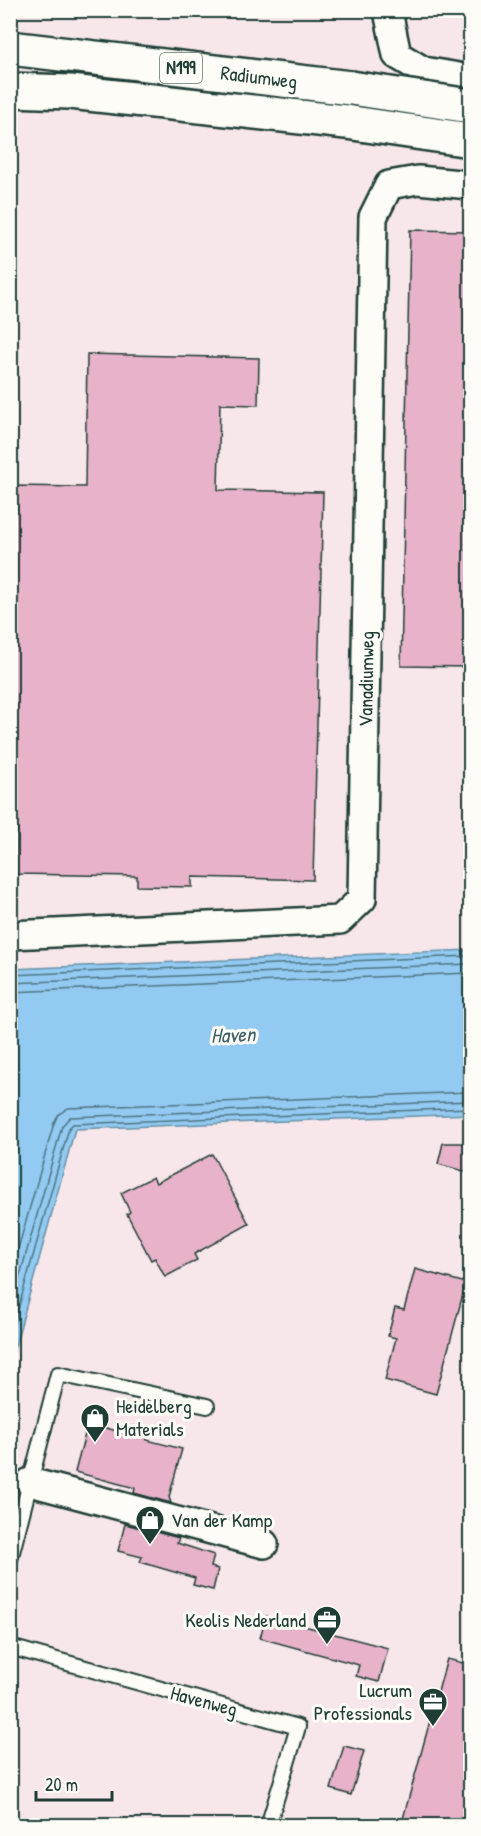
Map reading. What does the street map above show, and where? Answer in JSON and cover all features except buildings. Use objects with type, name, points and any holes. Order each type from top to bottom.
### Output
[{"type":"main road","name":"Radiumweg","points":[[10,48],[351,88],[471,106]]},
{"type":"main road","name":"Radiumweg","points":[[10,90],[70,93],[346,122],[471,140]]},
{"type":"street","points":[[390,10],[389,16],[397,55],[424,71],[471,79]]},
{"type":"street","name":"Vanadiumweg","points":[[10,935],[340,920],[362,898],[373,217],[389,185],[418,180],[471,185]]},
{"type":"street","points":[[30,1482],[264,1544]]},
{"type":"lane","points":[[10,1560],[58,1374],[207,1406]]},
{"type":"lane","name":"Havenweg","points":[[10,1647],[298,1726],[268,1826]]},
{"type":"shaded area","points":[[10,11],[470,11],[470,950],[11,969]]},
{"type":"shaded area","points":[[470,1114],[470,1825],[11,1826],[11,1361],[75,1129]]},
{"type":"water","name":"Haven","points":[[470,950],[470,1114],[75,1129],[11,1361],[11,969]]},
{"type":"place","name":"Heidelberg Materials","points":[[95,1444]]},
{"type":"place","name":"Van der Kamp","points":[[150,1546]]},
{"type":"place","name":"Keolis Nederland","points":[[327,1646]]},
{"type":"place","name":"Lucrum Professionals","points":[[433,1728]]}]
